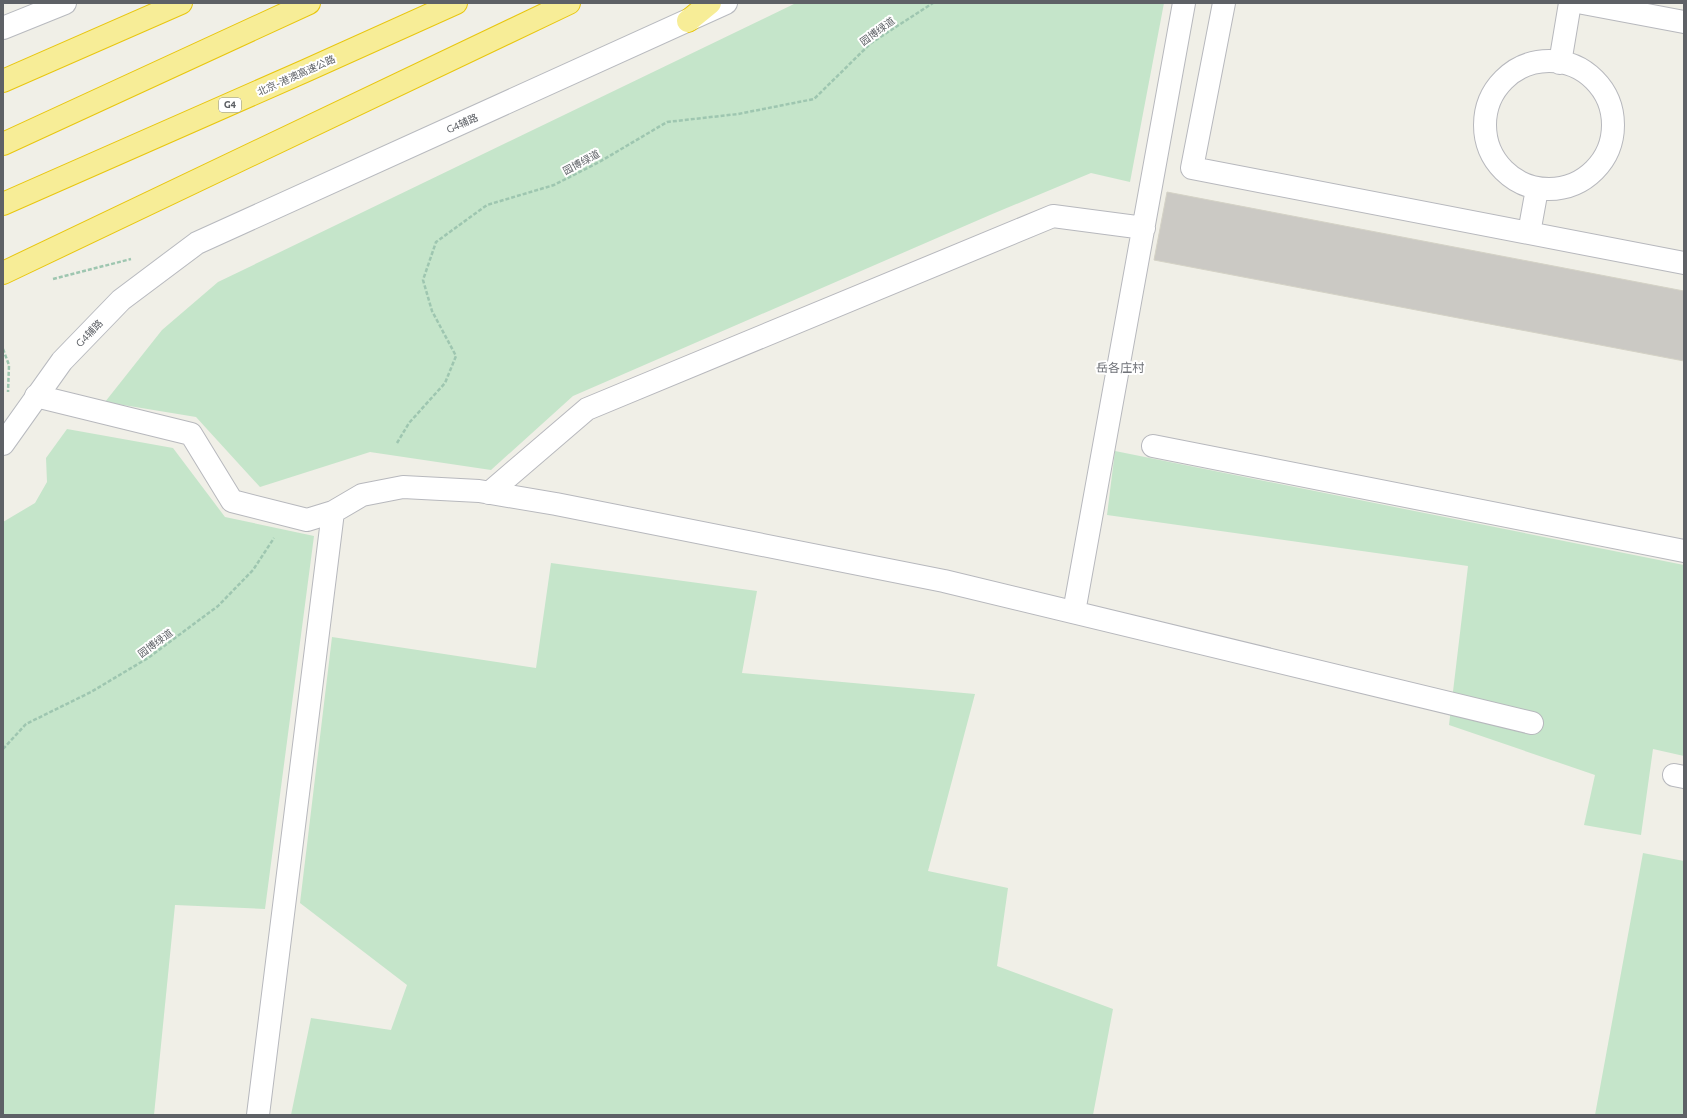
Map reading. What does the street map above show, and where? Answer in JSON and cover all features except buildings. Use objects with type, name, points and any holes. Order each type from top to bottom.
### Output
[{"type":"highway","points":[[3,81],[181,3]]},
{"type":"highway","points":[[3,144],[309,3]]},
{"type":"highway","name":"北京-港澳高速公路","points":[[3,204],[298,75],[456,3]]},
{"type":"highway","points":[[3,273],[569,3]]},
{"type":"highway","points":[[688,21],[710,3]]},
{"type":"street","points":[[3,28],[65,3]]},
{"type":"street","name":"G4辅路","points":[[3,444],[62,361],[120,300],[197,243],[726,3]]},
{"type":"street","points":[[1074,612],[1184,3]]},
{"type":"street","points":[[1224,3],[1192,168],[1684,263]]},
{"type":"street","points":[[1560,63],[1570,3]]},
{"type":"street","points":[[1583,3],[1684,22]]},
{"type":"street","points":[[1546,61],[1567,63],[1586,72],[1600,86],[1611,106],[1614,128],[1609,149],[1601,162],[1597,168],[1580,182],[1559,189],[1537,189],[1516,181],[1500,167],[1489,149],[1484,129],[1487,109],[1495,90],[1508,75],[1526,65],[1546,61]]},
{"type":"street","points":[[1529,233],[1537,189]]},
{"type":"street","points":[[489,493],[587,409],[1053,216],[1144,228]]},
{"type":"street","points":[[36,396],[190,434],[232,501],[288,516],[307,520],[333,512],[362,495],[402,487],[479,491],[556,504],[944,581],[1532,723]]},
{"type":"street","points":[[1153,446],[1684,550]]},
{"type":"street","points":[[258,1115],[333,512]]},
{"type":"path","name":"园博绿道","points":[[397,443],[409,423],[445,383],[456,356],[432,311],[423,280],[436,242],[487,206],[554,185],[602,161],[666,122],[738,114],[814,99],[871,43],[933,3]]},
{"type":"path","points":[[52,279],[136,258]]},
{"type":"path","points":[[3,349],[9,365],[8,393]]},
{"type":"path","name":"园博绿道","points":[[3,749],[26,724],[91,692],[148,658],[218,606],[253,570],[288,516]]},
{"type":"green space","points":[[796,3],[1164,3],[1130,182],[1091,173],[990,215],[573,396],[491,470],[370,452],[260,487],[196,417],[105,402],[162,330],[218,282]]},
{"type":"green space","points":[[67,429],[173,448],[225,517],[314,536],[265,909],[175,905],[154,1115],[3,1115],[3,522],[35,503],[47,482],[46,458]]},
{"type":"green space","points":[[1115,451],[1684,565],[1684,756],[1653,749],[1641,835],[1584,825],[1595,775],[1449,725],[1468,566],[1107,515]]},
{"type":"green space","points":[[551,563],[757,591],[742,673],[975,694],[928,871],[1008,888],[997,966],[1113,1009],[1093,1115],[291,1115],[311,1018],[391,1030],[407,985],[300,903],[332,637],[536,668]]},
{"type":"green space","points":[[1643,853],[1684,861],[1684,1115],[1595,1115]]},
{"type":"district","name":"岳各庄村","points":[[1120,368]]}]
